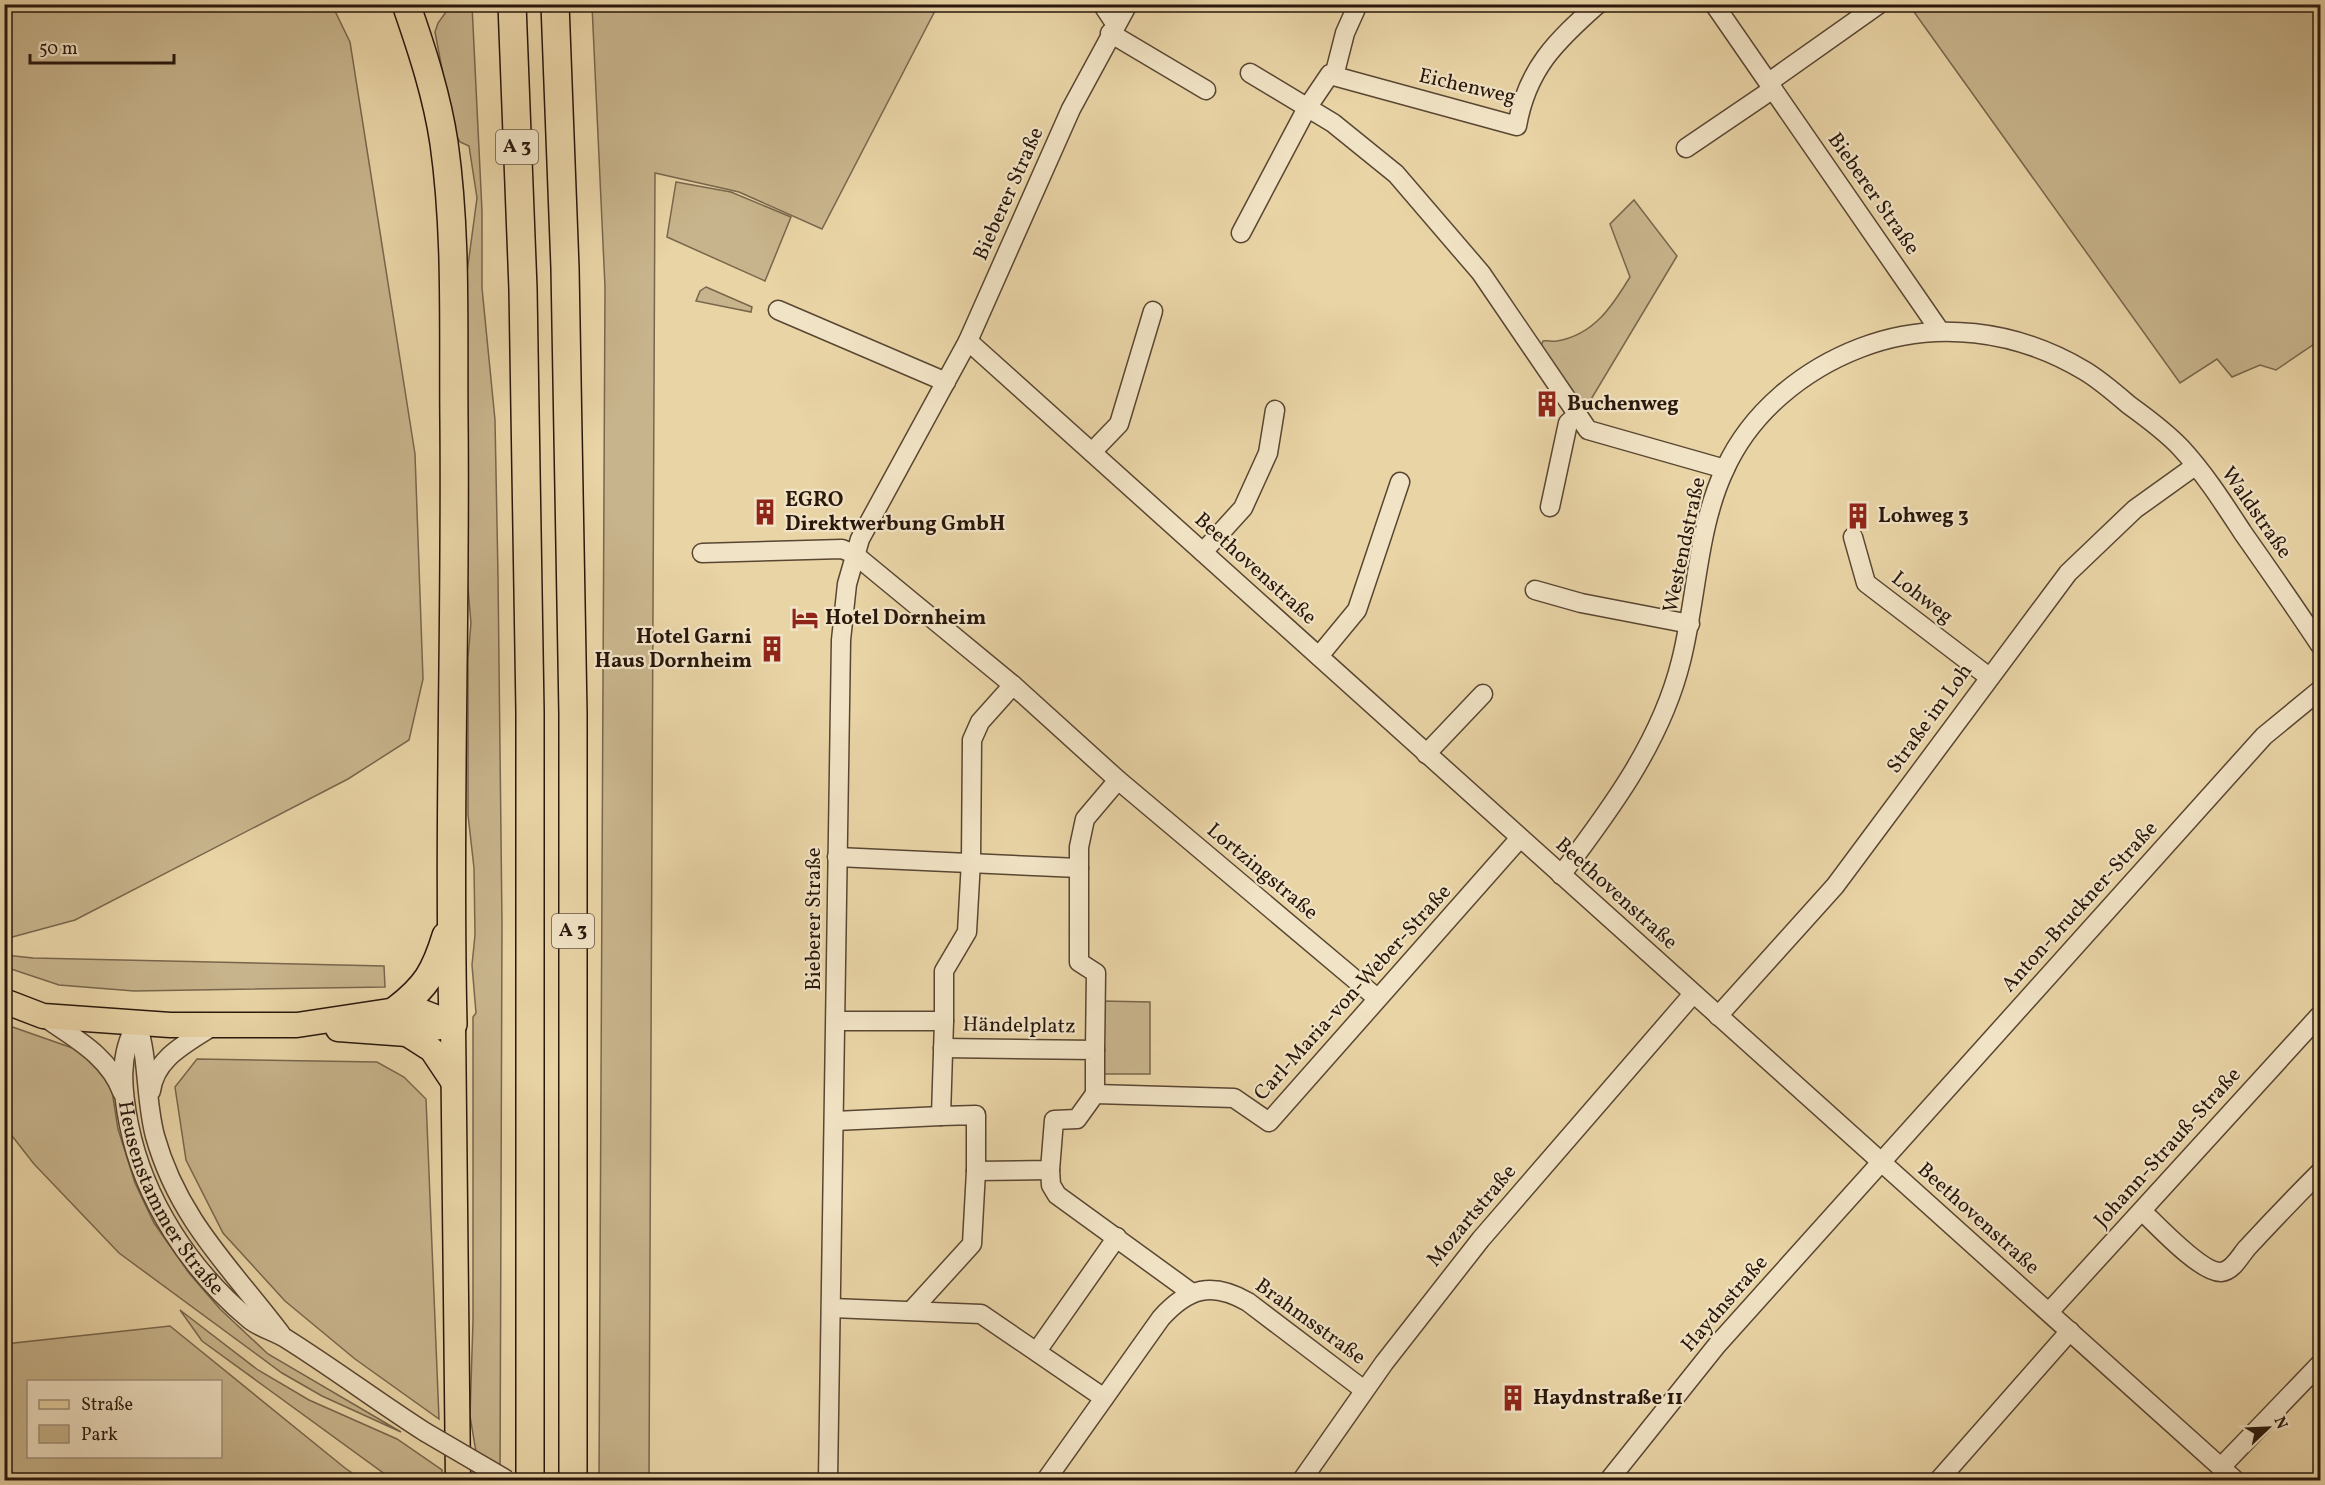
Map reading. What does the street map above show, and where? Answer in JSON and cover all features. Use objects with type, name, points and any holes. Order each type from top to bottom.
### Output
[{"type":"highway","points":[[406,4],[430,76],[444,142],[450,201],[454,610],[451,924],[453,1024]]},
{"type":"highway","name":"A 3","points":[[512,4],[523,289],[530,712],[530,1480]]},
{"type":"highway","name":"A 3","points":[[555,4],[565,268],[573,714],[573,1480]]},
{"type":"highway","points":[[396,1010],[425,986],[439,960],[451,924]]},
{"type":"main road","points":[[4,1001],[43,1016],[211,1027],[297,1025],[407,1034],[453,1024]]},
{"type":"main road","points":[[297,1025],[396,1010],[420,1011],[453,1024]]},
{"type":"main road","points":[[453,1024],[458,1480]]},
{"type":"main road","points":[[407,1034],[432,1050],[452,1080]]},
{"type":"street","points":[[1102,4],[1113,29],[1206,90]]},
{"type":"street","name":"Bieberer Straße","points":[[828,1480],[843,608],[854,555],[870,517],[968,341],[1071,109],[1128,4]]},
{"type":"street","points":[[1241,233],[1306,108],[1329,75],[1334,76],[1345,33],[1358,4]]},
{"type":"street","name":"Eichenweg","points":[[1334,76],[1517,126],[1521,103],[1537,68],[1563,37],[1598,4]]},
{"type":"street","name":"Bieberer Straße","points":[[1714,4],[1940,331]]},
{"type":"street","points":[[1686,148],[1878,5]]},
{"type":"street","points":[[1250,73],[1348,134],[1396,174],[1486,279],[1588,430],[1725,469]]},
{"type":"street","points":[[778,310],[907,362],[946,382]]},
{"type":"street","points":[[1092,452],[1119,423],[1153,311]]},
{"type":"street","name":"Westendstraße","points":[[1561,875],[1606,815],[1642,757],[1674,686],[1690,624],[1708,520],[1725,469],[1762,415],[1793,385],[1817,368],[1874,342],[1923,331],[1986,334],[2055,354],[2087,372],[2165,432],[2195,466]]},
{"type":"street","name":"Beethovenstraße","points":[[968,341],[2235,1480]]},
{"type":"street","points":[[1203,552],[1243,508],[1268,453],[1275,410]]},
{"type":"street","points":[[1550,507],[1569,423],[1577,416]]},
{"type":"street","name":"Waldstraße","points":[[2195,466],[2320,645]]},
{"type":"street","name":"Straße im Loh","points":[[1719,1016],[1835,886],[2068,573],[2135,509],[2195,466]]},
{"type":"street","points":[[1318,657],[1357,610],[1400,482]]},
{"type":"street","name":"Lohweg","points":[[1853,537],[1866,583],[1989,678]]},
{"type":"street","points":[[702,553],[842,549],[854,555]]},
{"type":"street","name":"Lortzingstraße","points":[[854,555],[1013,685],[1118,780],[1377,998]]},
{"type":"street","points":[[1535,590],[1581,603],[1690,624]]},
{"type":"street","points":[[971,861],[972,740],[980,723],[1013,685]]},
{"type":"street","name":"Anton-Bruckner-Straße","points":[[1881,1162],[2264,736],[2320,690]]},
{"type":"street","points":[[1426,754],[1483,694]]},
{"type":"street","points":[[837,857],[971,861],[1079,868],[1079,847],[1085,819],[1118,780]]},
{"type":"street","name":"Carl-Maria-von-Weber-Straße","points":[[1095,1094],[1234,1098],[1269,1122],[1520,838]]},
{"type":"street","name":"Händelplatz","points":[[941,1116],[944,971],[968,932],[971,861]]},
{"type":"street","name":"Händelplatz","points":[[1079,868],[1079,962],[1096,974],[1095,1094]]},
{"type":"street","name":"Mozartstraße","points":[[1302,1480],[1364,1390],[1481,1239],[1694,994]]},
{"type":"street","name":"Johann-Strauß-Straße","points":[[2049,1312],[2320,1015]]},
{"type":"street","points":[[43,1016],[99,1057],[119,1082],[125,1102]]},
{"type":"street","name":"Händelplatz","points":[[836,1021],[944,1021]]},
{"type":"street","name":"Heusenstammer Straße","points":[[137,1023],[126,1041],[123,1080],[125,1102],[138,1160],[162,1216],[194,1262],[227,1300],[251,1322],[284,1338],[425,1432],[507,1480]]},
{"type":"street","name":"Heusenstammer Straße","points":[[137,1023],[143,1043],[149,1108],[166,1172],[180,1201],[210,1248],[284,1338]]},
{"type":"street","points":[[149,1108],[153,1077],[159,1066],[166,1058],[211,1027]]},
{"type":"street","name":"Händelplatz","points":[[943,1048],[1095,1050]]},
{"type":"street","points":[[1046,1480],[1161,1318],[1172,1306],[1192,1293],[1057,1195],[1051,1185],[1054,1120],[1077,1119],[1095,1094]]},
{"type":"street","points":[[835,1121],[976,1115],[975,1230],[972,1245],[912,1310]]},
{"type":"street","name":"Haydnstraße","points":[[1609,1480],[1687,1381],[1881,1162]]},
{"type":"street","points":[[976,1171],[1050,1170]]},
{"type":"street","points":[[2142,1210],[2185,1252],[2213,1270],[2222,1272],[2233,1267],[2245,1250],[2320,1172]]},
{"type":"street","points":[[1037,1351],[1116,1237]]},
{"type":"street","name":"Brahmsstraße","points":[[1192,1293],[1208,1289],[1239,1297],[1364,1390]]},
{"type":"street","points":[[831,1308],[981,1314],[1104,1398]]},
{"type":"street","points":[[1939,1480],[2070,1331]]},
{"type":"street","points":[[2221,1467],[2320,1364]]},
{"type":"green space","points":[[5,4],[332,5],[350,42],[415,454],[423,679],[409,740],[348,779],[75,920],[5,939]]},
{"type":"green space","points":[[451,5],[472,5],[482,211],[482,288],[495,420],[502,923],[500,1480],[476,1480],[476,1452],[470,1416],[473,1321],[473,1017],[476,1013],[472,965],[475,935],[474,868],[468,815],[468,658],[471,623],[467,577],[466,280],[477,198],[469,146],[460,142],[454,132],[435,32],[438,23]]},
{"type":"green space","points":[[592,5],[938,5],[822,229],[739,192],[655,173],[649,1480],[599,1480],[605,287]]},
{"type":"green space","points":[[1909,5],[2320,5],[2320,340],[2276,370],[2260,365],[2232,377],[2217,359],[2180,383]]},
{"type":"green space","points":[[676,182],[731,192],[791,217],[765,281],[667,237]]},
{"type":"green space","points":[[1634,200],[1677,256],[1584,411],[1541,346],[1543,341],[1570,338],[1582,332],[1601,317],[1624,288],[1630,277],[1610,224]]},
{"type":"green space","points":[[706,287],[752,307],[751,312],[696,301],[700,291]]},
{"type":"green space","points":[[5,955],[33,958],[384,966],[385,987],[134,991],[59,985],[5,967]]},
{"type":"green space","points":[[1102,1001],[1150,1002],[1150,1074],[1102,1074]]},
{"type":"green space","points":[[4,1024],[81,1051],[101,1069],[112,1091],[118,1129],[135,1183],[154,1223],[189,1273],[220,1309],[268,1354],[401,1432],[322,1396],[282,1373],[119,1253],[34,1164],[5,1127]]},
{"type":"green space","points":[[197,1059],[377,1062],[404,1077],[426,1099],[439,1419],[355,1359],[285,1301],[223,1233],[186,1160],[175,1087]]},
{"type":"green space","points":[[180,1310],[258,1370],[309,1400],[397,1439],[442,1470],[442,1480],[396,1480],[389,1477],[202,1341]]},
{"type":"green space","points":[[170,1326],[362,1480],[17,1480],[5,1460],[5,1344]]},
{"type":"place","name":"Buchenweg","points":[[1547,404]]},
{"type":"place","name":"EGRO Direktwerbung GmbH","points":[[765,512]]},
{"type":"place","name":"Lohweg 3","points":[[1858,516]]},
{"type":"place","name":"Hotel Dornheim","points":[[805,618]]},
{"type":"place","name":"Hotel Garni Haus Dornheim","points":[[772,649]]},
{"type":"place","name":"Haydnstraße 11","points":[[1513,1398]]}]
